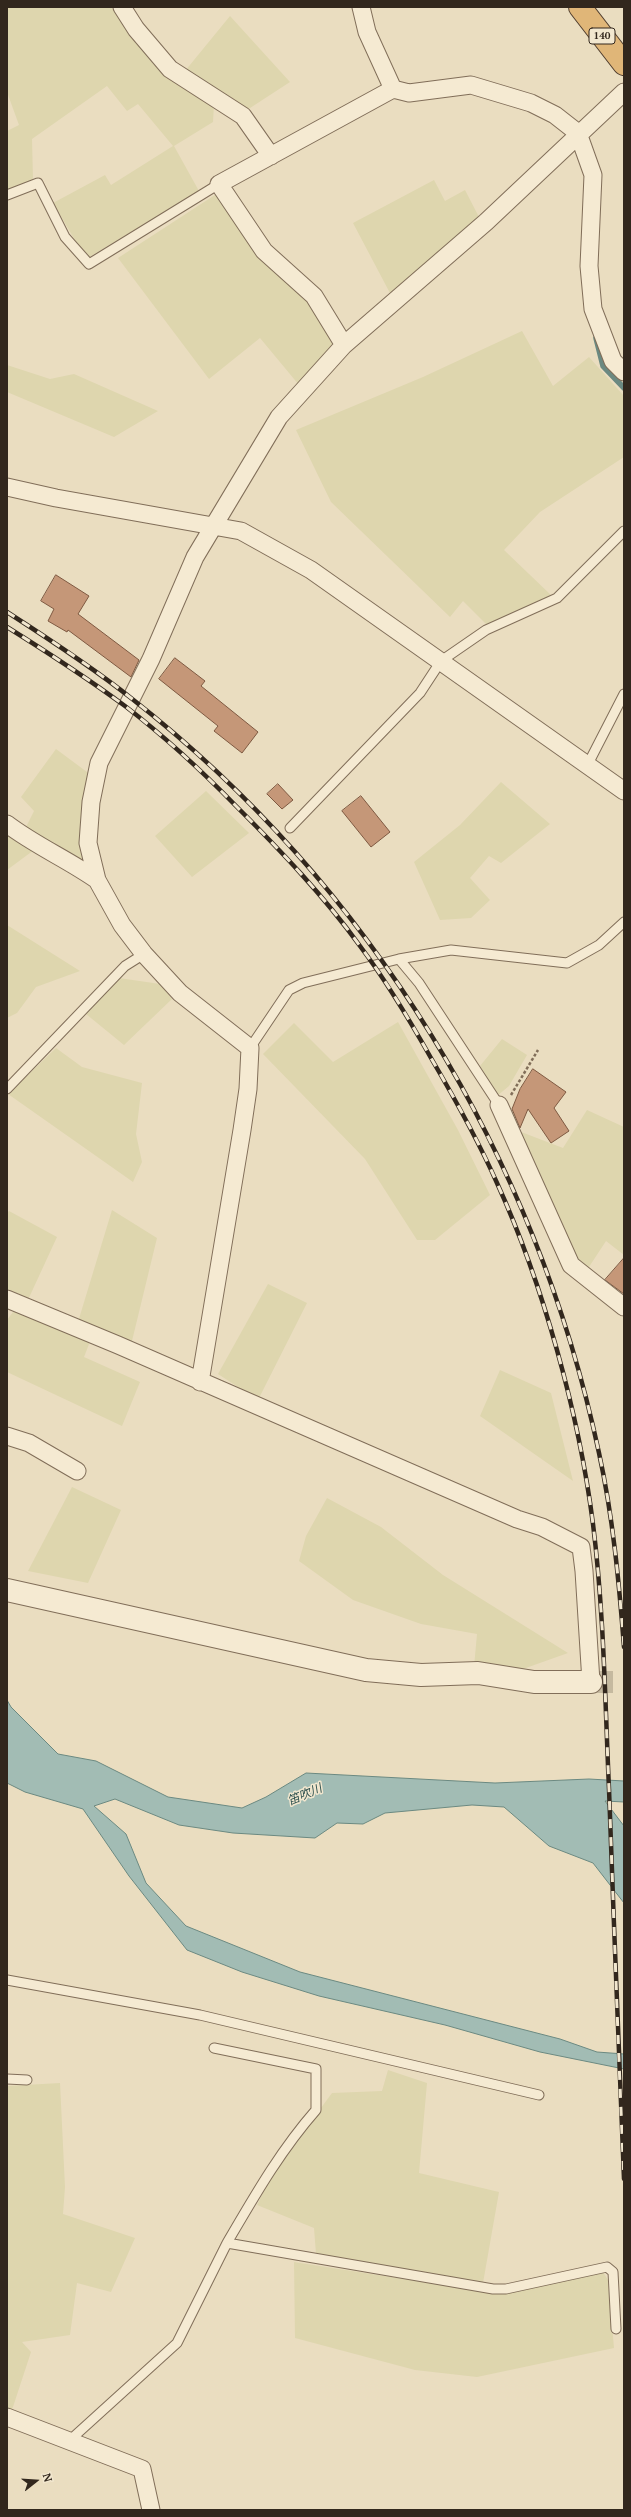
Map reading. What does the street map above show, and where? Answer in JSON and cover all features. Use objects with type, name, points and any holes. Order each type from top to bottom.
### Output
[{"type":"highway","name":"140","points":[[580,7],[624,64]]},
{"type":"street","points":[[122,7],[136,29],[170,69],[242,116],[271,156]]},
{"type":"street","points":[[361,7],[367,32],[393,88],[408,93],[471,85],[531,103],[554,115],[578,133],[593,174],[589,266],[593,308],[613,361],[624,372]]},
{"type":"street","points":[[344,345],[314,296],[264,251],[219,184],[393,88]]},
{"type":"street","points":[[200,1382],[242,1130],[250,1048],[180,993],[144,954],[122,925],[97,880],[88,842],[91,802],[99,762],[151,659],[195,557],[213,525],[280,417],[344,345],[486,222],[557,157],[578,133],[624,92]]},
{"type":"street","points":[[7,487],[56,498],[241,531],[311,570],[588,764],[624,791]]},
{"type":"street","points":[[7,824],[33,843],[69,860],[97,880]]},
{"type":"street","points":[[499,1105],[571,1265],[624,1307]]},
{"type":"street","points":[[7,1590],[366,1670],[421,1675],[478,1673],[534,1682],[591,1682],[584,1571],[581,1547],[542,1527],[517,1519],[118,1345],[9,1303]]},
{"type":"street","points":[[7,1436],[28,1443],[77,1471]]},
{"type":"street","points":[[7,2417],[142,2469],[151,2510]]},
{"type":"lane","points":[[7,195],[38,183],[65,237],[89,264],[219,184]]},
{"type":"lane","points":[[290,828],[420,692],[441,661],[486,630],[557,598],[624,531]]},
{"type":"lane","points":[[588,764],[624,694]]},
{"type":"lane","points":[[250,1048],[289,990],[303,983],[399,959],[451,950],[567,963],[599,945],[624,922]]},
{"type":"lane","points":[[7,1088],[125,966],[144,954]]},
{"type":"lane","points":[[399,959],[419,983],[499,1105]]},
{"type":"lane","points":[[7,1980],[200,2015],[539,2095]]},
{"type":"lane","points":[[69,2441],[177,2342],[227,2243],[261,2184],[297,2131],[316,2110],[316,2069],[214,2048]]},
{"type":"lane","points":[[7,2079],[27,2080]]},
{"type":"lane","points":[[227,2243],[494,2289],[506,2289],[607,2267],[612,2272],[616,2329]]},
{"type":"path","points":[[499,1105],[510,1097],[538,1050]]},
{"type":"shaded area","points":[[7,7],[114,7],[214,104],[213,122],[174,146],[199,191],[86,259],[53,203],[105,175],[111,185],[173,146],[138,104],[127,111],[107,86],[32,139],[33,180],[7,190],[7,131],[19,125],[7,92]]},
{"type":"shaded area","points":[[230,16],[290,82],[247,110],[185,71]]},
{"type":"shaded area","points":[[434,180],[445,201],[465,190],[480,219],[391,295],[353,223]]},
{"type":"shaded area","points":[[221,191],[317,308],[338,345],[299,385],[260,338],[209,379],[118,258]]},
{"type":"shaded area","points":[[522,331],[553,386],[589,357],[624,396],[624,457],[540,512],[504,550],[552,596],[487,625],[463,601],[450,617],[331,502],[296,430],[423,377]]},
{"type":"shaded area","points":[[7,365],[50,379],[74,374],[158,411],[114,437],[7,392]]},
{"type":"shaded area","points":[[56,749],[91,775],[86,858],[82,864],[25,829],[34,811],[21,797]]},
{"type":"shaded area","points":[[501,782],[550,824],[501,863],[489,856],[470,878],[490,900],[471,918],[440,920],[414,862],[460,825]]},
{"type":"shaded area","points":[[206,791],[249,833],[192,877],[155,836]]},
{"type":"shaded area","points":[[7,828],[34,850],[7,870]]},
{"type":"shaded area","points":[[7,925],[80,971],[36,987],[17,1013],[7,1018]]},
{"type":"shaded area","points":[[119,978],[160,984],[172,999],[124,1045],[86,1014]]},
{"type":"shaded area","points":[[398,1022],[458,1130],[490,1195],[435,1240],[417,1240],[365,1159],[263,1054],[294,1023],[333,1062]]},
{"type":"shaded area","points":[[502,1039],[527,1055],[509,1086],[497,1096],[480,1066]]},
{"type":"shaded area","points":[[56,1048],[82,1067],[142,1083],[136,1134],[142,1162],[133,1182],[8,1094]]},
{"type":"shaded area","points":[[587,1110],[624,1127],[624,1255],[606,1241],[587,1270],[576,1262],[516,1130],[563,1148]]},
{"type":"shaded area","points":[[112,1210],[157,1238],[131,1345],[78,1322]]},
{"type":"shaded area","points":[[9,1211],[57,1237],[27,1302],[7,1291],[7,1213]]},
{"type":"shaded area","points":[[268,1284],[307,1303],[258,1400],[218,1374]]},
{"type":"shaded area","points":[[16,1308],[91,1339],[84,1357],[140,1382],[122,1426],[7,1372],[7,1320]]},
{"type":"shaded area","points":[[500,1370],[551,1393],[573,1481],[480,1416]]},
{"type":"shaded area","points":[[72,1487],[121,1510],[88,1583],[28,1571]]},
{"type":"shaded area","points":[[327,1498],[381,1527],[443,1575],[568,1653],[523,1669],[474,1667],[477,1634],[421,1624],[353,1600],[299,1561],[306,1536]]},
{"type":"shaded area","points":[[388,2070],[427,2083],[419,2173],[499,2192],[483,2283],[316,2254],[314,2228],[257,2205],[272,2174],[332,2093],[382,2091]]},
{"type":"shaded area","points":[[60,2083],[65,2187],[63,2214],[135,2238],[111,2292],[77,2283],[70,2335],[22,2342],[31,2352],[11,2413],[7,2413],[7,2086]]},
{"type":"shaded area","points":[[294,2262],[494,2293],[603,2272],[608,2280],[614,2348],[477,2377],[415,2370],[295,2338]]},
{"type":"water","name":"笛吹川","points":[[7,1700],[11,1707],[58,1754],[96,1761],[168,1797],[242,1808],[266,1797],[306,1773],[495,1783],[589,1779],[624,1781],[624,1802],[605,1801],[624,1826],[624,1903],[593,1863],[549,1846],[504,1807],[472,1805],[385,1813],[363,1824],[337,1823],[315,1838],[233,1833],[179,1825],[115,1799],[94,1806],[126,1834],[146,1883],[186,1926],[300,1972],[560,2039],[597,2052],[624,2054],[624,2069],[540,2052],[445,2025],[319,1996],[242,1972],[187,1950],[129,1876],[83,1809],[25,1792],[7,1783]]},
{"type":"building","points":[[56,575],[89,596],[78,614],[139,660],[131,677],[68,630],[67,632],[48,621],[54,609],[41,601]]},
{"type":"building","points":[[175,658],[205,681],[201,686],[258,732],[242,753],[214,731],[218,726],[159,679]]},
{"type":"building","points":[[278,784],[293,800],[282,809],[267,794]]},
{"type":"building","points":[[361,796],[390,832],[371,847],[342,811]]},
{"type":"building","points":[[533,1069],[566,1092],[554,1108],[569,1131],[551,1143],[528,1109],[520,1128],[512,1109],[520,1089]]},
{"type":"building","points":[[624,1258],[624,1294],[605,1280]]},
{"type":"waterway","points":[[596,338],[603,366],[624,388]]},
{"type":"tunnel","points":[[591,1682],[624,1682]]},
{"type":"railway","points":[[7,612],[101,675],[131,698],[217,772],[296,853],[367,941],[431,1035],[486,1133],[533,1236],[571,1343],[604,1477],[615,1550],[624,1647]]},
{"type":"railway","points":[[7,627],[96,685],[154,729],[224,794],[317,891],[370,960],[406,1015],[474,1135],[514,1222],[544,1306],[569,1394],[587,1482],[597,1557],[604,1656],[624,2179]]}]
